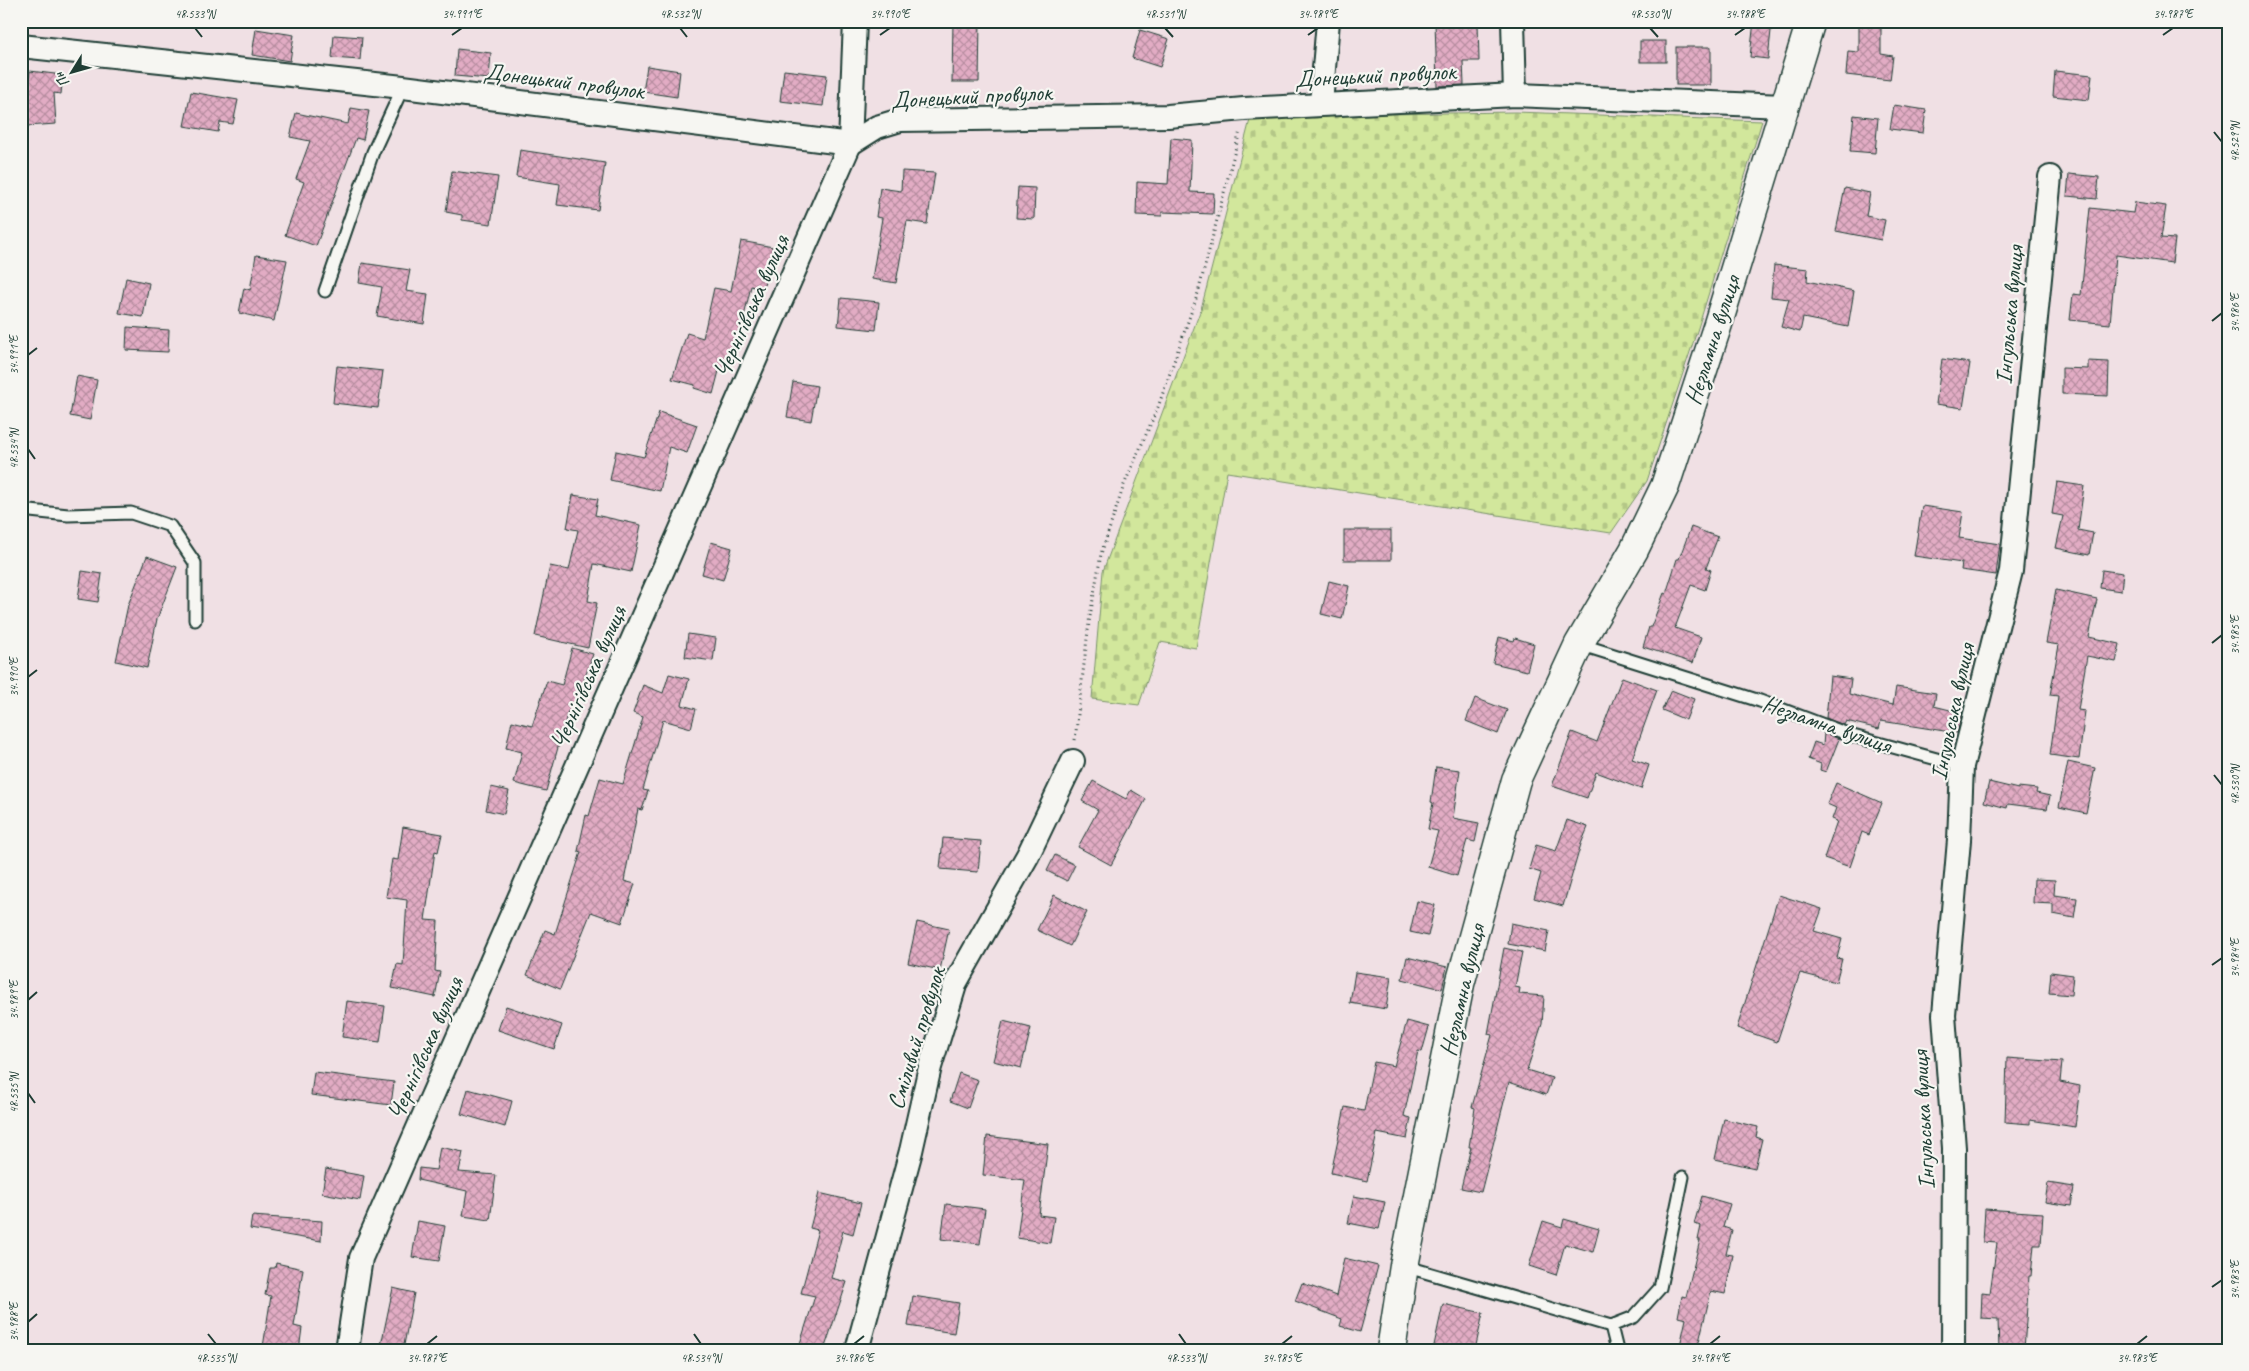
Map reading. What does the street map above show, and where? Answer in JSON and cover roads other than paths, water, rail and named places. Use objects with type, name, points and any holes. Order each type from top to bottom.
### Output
[{"type":"street","name":"Чернігівська вулиця","points":[[347,1350],[361,1258],[850,144],[855,21]]},
{"type":"street","points":[[1321,104],[1328,21]]},
{"type":"street","points":[[1513,21],[1515,95]]},
{"type":"street","name":"Незламна вулиця","points":[[1390,1350],[1404,1266],[1460,984],[1516,780],[1579,644],[1634,550],[1665,486],[1718,324],[1811,21]]},
{"type":"street","name":"Донецький провулок","points":[[21,46],[403,87],[850,144],[877,127],[900,120],[1168,116],[1321,104],[1515,95],[1784,106]]},
{"type":"street","name":"Інгульська вулиця","points":[[1953,1350],[1954,1148],[1944,1014],[1959,840],[1962,766],[2011,571],[2050,177]]},
{"type":"street","name":"Сміливий провулок","points":[[857,1350],[912,1150],[930,1066],[956,982],[1028,855],[1073,761]]},
{"type":"lane","points":[[325,291],[373,152],[403,87]]},
{"type":"lane","points":[[21,510],[68,516],[132,513],[170,526],[195,563],[195,620]]},
{"type":"lane","name":"Незламна вулиця","points":[[1579,644],[1760,701],[1853,736],[1962,766]]},
{"type":"lane","points":[[1404,1266],[1611,1326],[1634,1317],[1660,1288],[1683,1176]]},
{"type":"lane","points":[[1611,1326],[1617,1350]]}]
